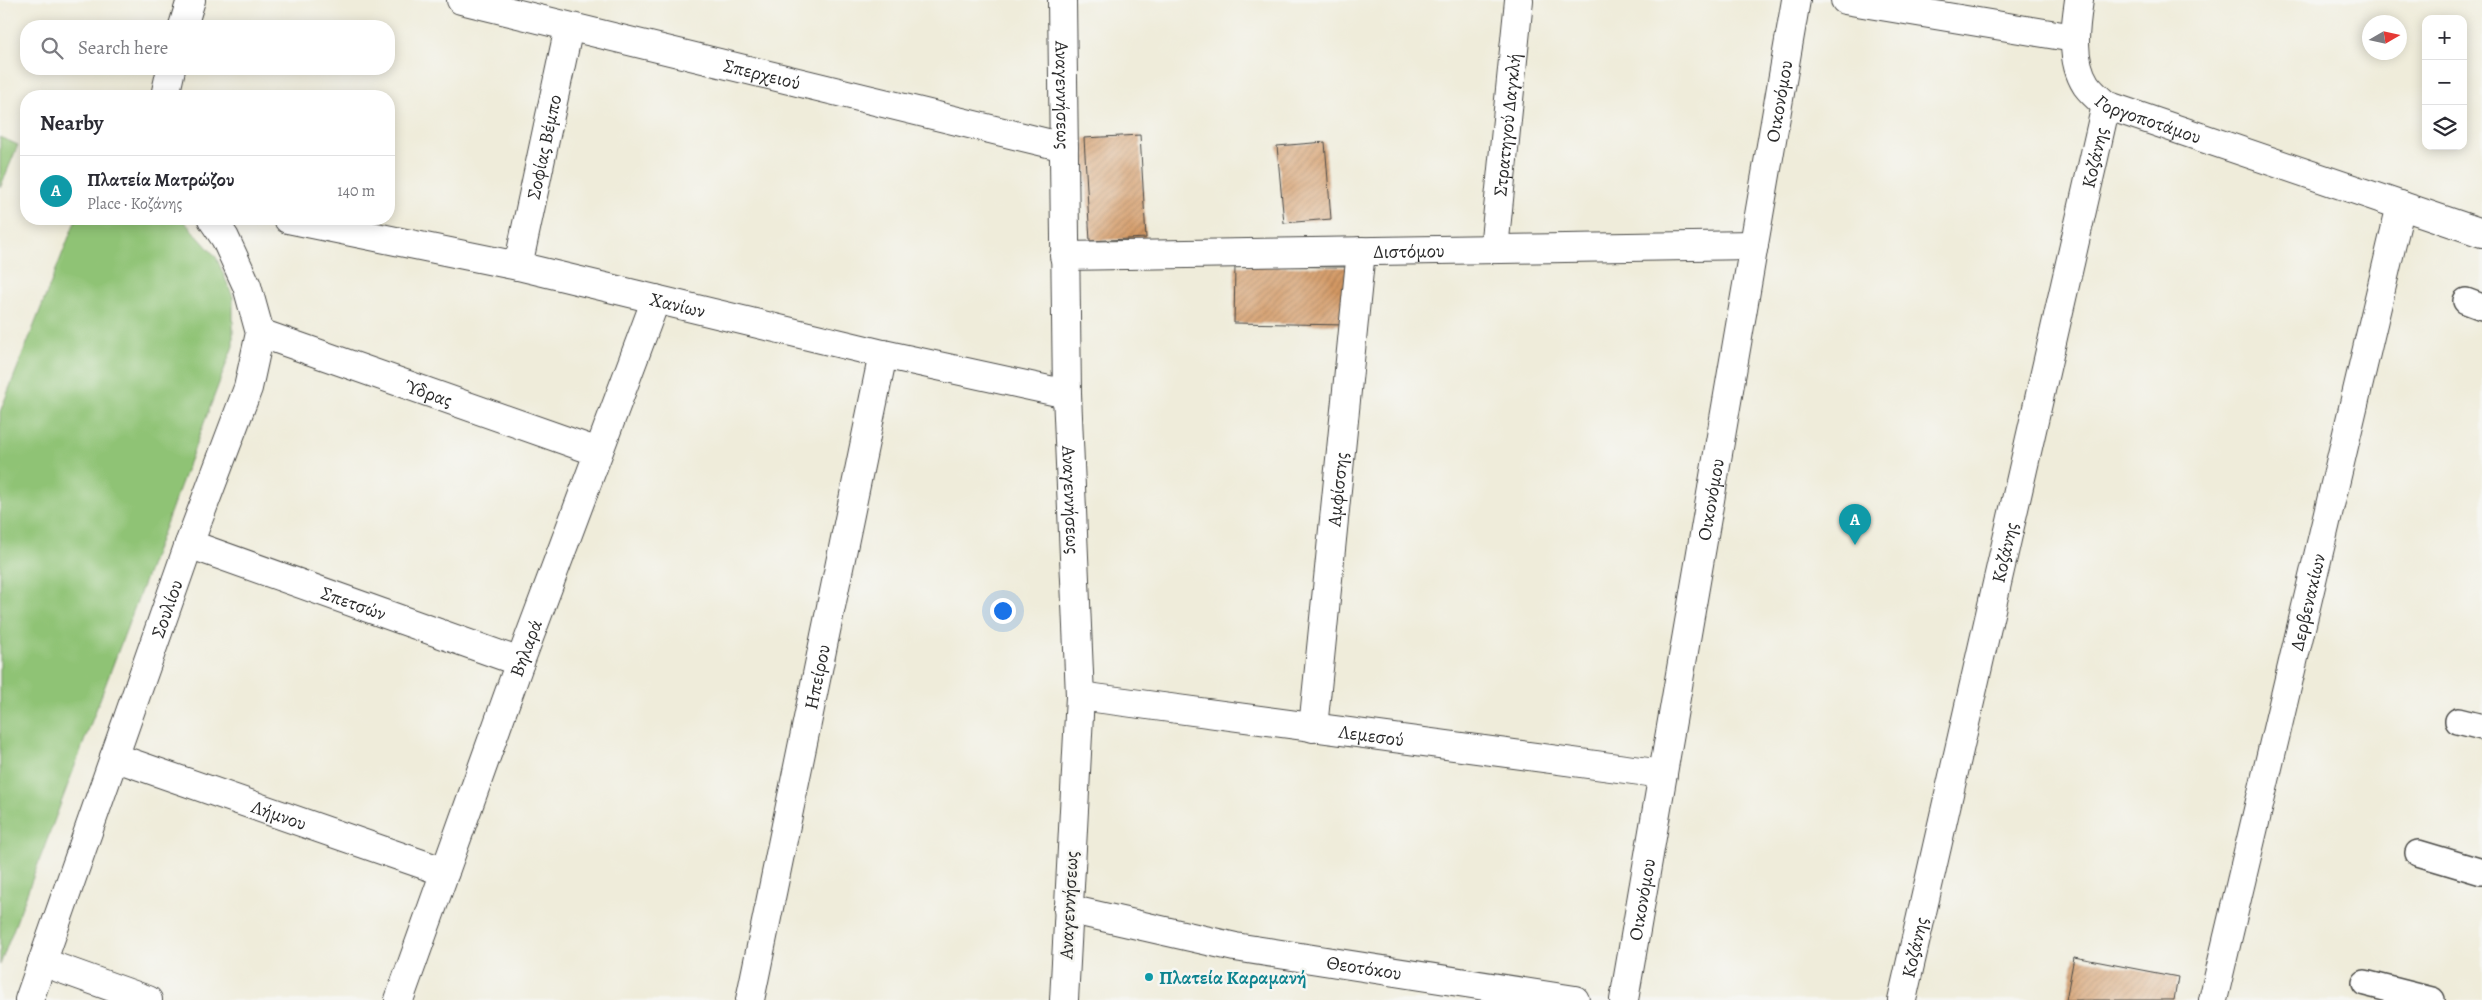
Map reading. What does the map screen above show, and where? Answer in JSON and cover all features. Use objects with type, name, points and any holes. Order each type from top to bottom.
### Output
[{"type":"street","points":[[185,20],[191,0]]},
{"type":"street","name":"Σπερχειού","points":[[461,0],[1064,147]]},
{"type":"street","name":"Αναγεννήσεως","points":[[1062,0],[1067,394],[1080,696],[1064,1000]]},
{"type":"street","name":"Στρατηγού Δαγκλή","points":[[1494,249],[1519,0]]},
{"type":"street","name":"Οικονόμου","points":[[1624,1000],[1796,0]]},
{"type":"street","points":[[1845,0],[2074,38],[2079,0]]},
{"type":"street","name":"Σοφίας Βέμπο","points":[[518,266],[569,27]]},
{"type":"street","name":"Γοργοποτάμου","points":[[2074,38],[2086,86],[2106,105],[2482,233]]},
{"type":"street","points":[[166,90],[170,75]]},
{"type":"street","name":"Κοζάνης","points":[[1902,1000],[2106,105]]},
{"type":"street","name":"Δερβενακίων","points":[[2213,1000],[2401,205]]},
{"type":"street","name":"Σουλίου","points":[[29,1000],[189,544],[248,388],[260,333],[247,286],[225,238],[216,225]]},
{"type":"street","name":"Χανίων","points":[[317,225],[518,266],[883,354],[1067,394]]},
{"type":"street","name":"Διστόμου","points":[[1064,256],[1754,245]]},
{"type":"street","name":"Αμφίσσης","points":[[1313,728],[1361,251]]},
{"type":"street","name":"Βηλαρά","points":[[399,1000],[520,662],[656,299]]},
{"type":"street","name":"Ύδρας","points":[[260,333],[598,452]]},
{"type":"street","name":"Ηπείρου","points":[[750,1000],[883,354]]},
{"type":"street","name":"Σπετσών","points":[[189,544],[520,662]]},
{"type":"street","name":"Λεμεσού","points":[[1080,696],[1663,774]]},
{"type":"street","name":"Λήμνου","points":[[114,757],[445,872]]},
{"type":"street","name":"Θεοτόκου","points":[[1068,909],[1235,947],[1575,1000]]},
{"type":"street","points":[[42,962],[148,1000]]},
{"type":"lane","points":[[2458,721],[2482,727]]},
{"type":"lane","points":[[2418,853],[2482,872]]},
{"type":"lane","points":[[2364,984],[2432,1000]]},
{"type":"green space","points":[[0,137],[18,145],[0,188]]},
{"type":"green space","points":[[74,225],[187,225],[216,257],[233,297],[233,346],[0,965],[0,412]]},
{"type":"building","points":[[1140,135],[1146,238],[1090,241],[1084,138]]},
{"type":"building","points":[[1325,142],[1331,219],[1284,223],[1277,146]]},
{"type":"building","points":[[1235,266],[1347,267],[1346,325],[1234,323]]},
{"type":"building","points":[[2074,957],[2178,977],[2174,1000],[2066,1000]]},
{"type":"place","name":"Πλατεία Ματρώζου","points":[[1855,545]]},
{"type":"place","name":"Πλατεία Καραμανή","points":[[1149,977]]}]
